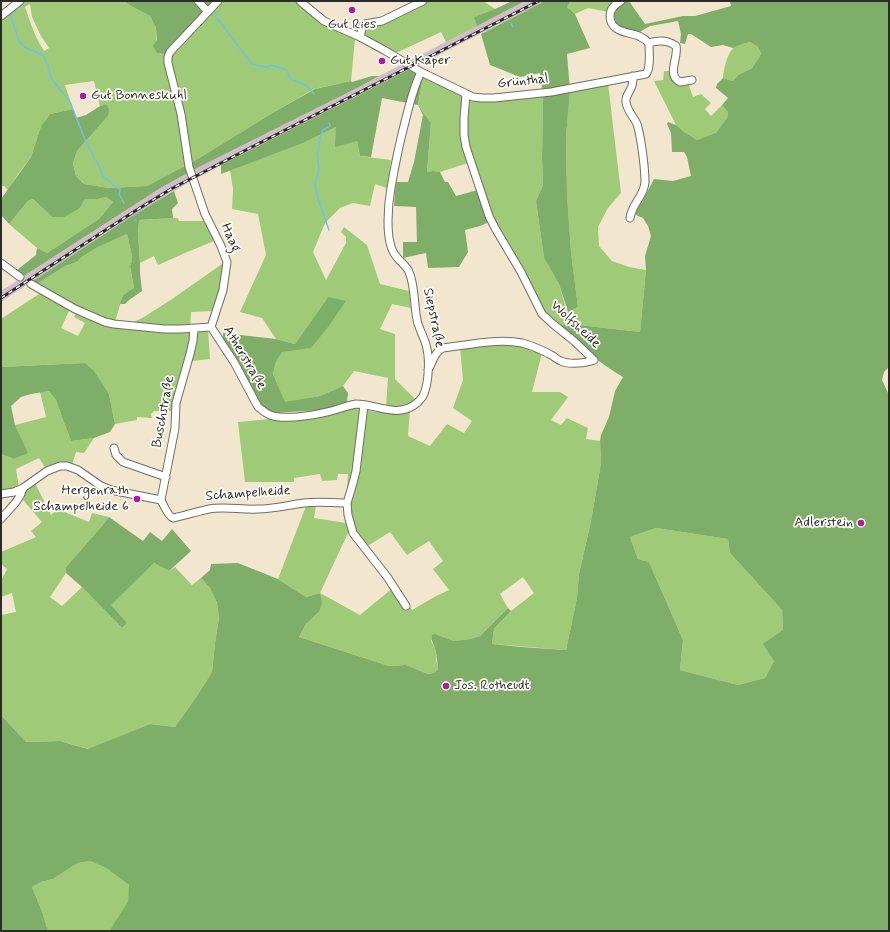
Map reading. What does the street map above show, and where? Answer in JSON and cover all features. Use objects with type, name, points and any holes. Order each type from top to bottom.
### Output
[{"type":"street","points":[[1,16],[20,1]]},
{"type":"street","points":[[198,1],[208,12],[218,1]]},
{"type":"street","name":"Grünthal","points":[[300,1],[324,21],[360,37],[421,72],[473,97],[494,98],[552,92],[646,74],[648,71],[649,43]]},
{"type":"street","points":[[360,37],[363,25],[382,21],[423,1]]},
{"type":"street","points":[[621,1],[613,7],[610,17],[612,23],[617,29],[641,36],[649,43],[661,41],[674,44],[677,50],[674,70],[675,79],[680,82],[692,80]]},
{"type":"street","name":"Haag","points":[[208,12],[170,52],[168,63],[181,114],[190,167],[205,214],[222,246],[227,262],[223,290],[211,328]]},
{"type":"street","name":"Siepstraße","points":[[364,405],[388,410],[406,409],[411,407],[423,396],[426,386],[428,353],[426,344],[417,322],[409,272],[396,256],[391,247],[388,221],[389,201],[396,157],[414,89],[421,72]]},
{"type":"street","points":[[630,218],[634,206],[642,195],[645,184],[644,160],[640,134],[637,124],[628,109],[626,101],[628,93],[632,88],[633,76]]},
{"type":"street","name":"Wolfsheide","points":[[428,371],[436,354],[443,348],[498,341],[522,343],[532,346],[566,363],[583,363],[594,360],[542,314],[521,272],[495,228],[466,147],[464,118],[466,94]]},
{"type":"street","points":[[1,263],[20,277]]},
{"type":"street","name":"Atherstraße","points":[[31,284],[75,309],[105,322],[164,329],[211,328],[234,362],[258,407],[269,415],[278,417],[316,415],[349,405],[364,405]]},
{"type":"street","name":"Buschstraße","points":[[161,500],[175,428],[176,403],[190,354],[194,329]]},
{"type":"street","points":[[364,405],[356,470],[347,503],[348,515],[353,533],[388,578],[406,606]]},
{"type":"street","points":[[114,448],[116,455],[123,462],[166,477]]},
{"type":"street","points":[[1,494],[14,492],[23,488],[47,471],[60,466],[67,466],[78,470],[101,486],[111,490],[161,500]]},
{"type":"street","points":[[1,519],[19,499],[23,488]]},
{"type":"street","name":"Schampelheide","points":[[161,500],[166,510],[173,518],[210,509],[249,510],[310,502],[347,503]]},
{"type":"shaded area","points":[[525,1],[545,1],[186,184],[129,218],[1,302],[1,291],[162,187]]},
{"type":"green space","points":[[23,1],[124,1],[150,16],[156,28],[157,53],[164,54],[174,50],[221,1],[296,1],[321,23],[355,39],[351,81],[314,89],[196,160],[147,186],[109,188],[84,184],[76,176],[73,163],[77,151],[108,116],[106,104],[100,106],[94,81],[65,85],[73,109],[50,114],[41,126],[31,157],[8,190],[4,186],[1,186],[1,18]],"holes":[[[30,4],[32,17],[41,36],[49,48],[44,51],[35,35],[25,7]]]},
{"type":"green space","points":[[124,1],[221,1],[174,50],[164,54],[157,53],[153,46],[157,40],[156,28],[150,16]]},
{"type":"green space","points":[[429,1],[483,1],[495,9],[475,17],[477,26],[446,42],[441,32],[396,53],[364,36],[365,26],[379,23]]},
{"type":"green space","points":[[512,1],[525,1],[477,26],[474,17]]},
{"type":"green space","points":[[545,1],[573,1],[570,2],[567,7],[575,14],[590,48],[567,54],[570,91],[566,137],[567,195],[571,252],[578,307],[568,312],[559,284],[544,258],[536,201],[543,185],[543,96],[540,73],[520,77],[490,65],[481,34]]},
{"type":"green space","points":[[610,1],[612,4],[608,12],[588,8],[575,14],[567,7],[570,2]]},
{"type":"green space","points":[[624,1],[629,1],[645,24],[683,16],[695,16],[731,6],[730,1],[889,1],[889,367],[884,372],[882,380],[889,395],[889,931],[109,931],[128,902],[129,885],[106,868],[90,861],[78,863],[53,879],[41,882],[32,887],[48,931],[1,931],[1,715],[26,742],[60,741],[88,749],[150,724],[175,727],[212,672],[219,618],[217,603],[210,588],[201,578],[210,570],[211,564],[238,563],[278,579],[306,597],[320,593],[322,603],[319,612],[306,624],[299,637],[389,666],[406,665],[428,674],[434,673],[438,669],[436,653],[432,642],[432,635],[435,634],[454,641],[480,636],[508,608],[511,611],[494,629],[492,644],[566,650],[577,598],[579,574],[591,521],[601,463],[601,435],[609,417],[615,391],[623,377],[597,359],[557,325],[571,324],[640,332],[646,270],[645,256],[651,236],[648,226],[643,218],[636,215],[636,210],[654,179],[673,181],[691,176],[687,157],[684,152],[672,152],[671,133],[667,124],[668,122],[676,125],[697,140],[716,133],[727,118],[728,112],[722,105],[728,98],[716,88],[717,84],[723,78],[733,81],[738,75],[752,68],[761,54],[758,47],[750,42],[733,48],[723,45],[711,47],[691,34],[688,34],[685,44],[680,43],[681,34],[678,21],[650,26],[638,33],[618,26],[614,15]],"holes":[[[656,528],[728,539],[730,553],[782,610],[783,630],[763,644],[774,661],[765,678],[738,685],[680,670],[683,640],[649,562],[638,559],[630,537]]]},
{"type":"green space","points":[[750,42],[758,47],[761,54],[752,68],[738,75],[733,81],[723,78],[726,61],[732,49],[738,45]]},
{"type":"green space","points":[[410,69],[423,76],[418,105],[382,98],[371,157],[360,156],[357,141],[335,147],[336,127],[303,143],[221,174],[221,165]]},
{"type":"green space","points":[[664,71],[672,71],[673,78],[688,83],[693,97],[701,94],[711,103],[705,109],[711,116],[722,105],[728,112],[727,118],[716,134],[697,140],[676,125],[654,81],[663,80]]},
{"type":"green space","points":[[372,76],[379,76],[162,187],[24,276],[17,270],[36,255],[37,248],[47,253],[99,219],[113,202],[106,197],[98,199],[85,199],[80,208],[64,217],[52,217],[33,199],[28,201],[9,224],[2,216],[1,217],[1,199],[31,157],[41,126],[50,114],[73,109],[76,118],[86,115],[106,104],[109,109],[108,116],[77,151],[73,163],[76,176],[84,184],[109,188],[147,186],[196,160],[274,112],[315,89],[352,82]]},
{"type":"green space","points":[[423,76],[450,88],[462,96],[463,103],[460,137],[468,163],[440,172],[427,172],[431,123],[418,105]]},
{"type":"green space","points":[[608,83],[621,193],[608,208],[598,227],[599,246],[612,261],[629,267],[646,270],[640,332],[571,324],[557,325],[544,313],[492,216],[471,154],[467,135],[470,100],[543,96],[543,185],[536,201],[544,258],[559,284],[567,312],[578,307],[571,253],[567,195],[566,137],[570,91]]},
{"type":"green space","points":[[418,105],[431,123],[427,172],[440,172],[445,182],[448,182],[456,196],[478,190],[489,222],[465,230],[468,252],[459,267],[428,268],[426,253],[403,258],[403,242],[417,242],[416,207],[394,206],[396,182],[408,182],[414,162],[423,115]]},
{"type":"green space","points":[[336,127],[357,141],[360,156],[391,160],[387,188],[375,184],[370,206],[353,203],[340,208],[325,223],[313,252],[326,280],[346,243],[346,237],[341,232],[344,227],[367,245],[380,284],[409,291],[411,308],[392,304],[380,329],[395,334],[395,379],[416,400],[402,407],[386,407],[388,378],[354,371],[343,386],[320,396],[285,403],[273,374],[276,362],[282,351],[311,348],[328,297],[295,344],[276,339],[262,318],[240,312],[266,255],[258,214],[232,209],[233,189],[230,170],[303,143]]},
{"type":"green space","points":[[174,191],[178,203],[172,209],[173,218],[139,220],[138,233],[142,291],[125,304],[120,304],[123,295],[134,288],[130,266],[132,256],[127,234],[96,248],[77,262],[65,266],[37,284],[33,281],[129,218]]},
{"type":"green space","points":[[106,197],[113,202],[99,219],[47,253],[37,248],[9,224],[28,201],[33,199],[52,217],[80,208],[85,199],[98,199]]},
{"type":"green space","points":[[178,218],[179,221],[206,221],[214,241],[158,265],[154,256],[140,263],[138,233],[139,220]]},
{"type":"green space","points":[[127,234],[132,256],[130,266],[134,289],[123,295],[115,322],[88,313],[37,284],[65,266],[77,262],[96,248]]},
{"type":"green space","points":[[225,262],[221,289],[212,311],[191,312],[190,333],[208,330],[210,359],[192,361],[182,367],[173,411],[154,411],[151,414],[152,418],[137,417],[137,420],[115,424],[109,394],[85,363],[1,367],[1,319],[42,292],[70,309],[61,328],[78,336],[85,323],[74,317],[76,313],[94,321],[132,323],[172,299]]},
{"type":"green space","points":[[328,297],[346,301],[311,348],[282,352],[276,362],[273,374],[285,402],[320,396],[343,386],[348,393],[347,402],[324,410],[271,413],[261,404],[252,391],[243,370],[223,339],[223,333],[276,339],[295,344]]},
{"type":"green space","points":[[499,344],[522,346],[542,353],[532,392],[560,392],[568,397],[551,420],[561,425],[567,418],[588,428],[586,439],[600,441],[601,463],[591,521],[579,574],[577,598],[566,650],[492,644],[494,629],[511,611],[534,593],[523,577],[500,594],[508,608],[480,636],[454,641],[435,634],[431,641],[437,652],[436,660],[438,669],[434,673],[428,674],[406,665],[389,666],[299,637],[306,624],[319,612],[320,593],[360,615],[394,587],[412,610],[449,590],[433,569],[443,561],[429,541],[407,555],[390,532],[366,547],[357,536],[350,518],[352,515],[350,502],[345,495],[347,490],[348,474],[338,474],[337,480],[322,481],[320,474],[294,478],[294,482],[245,482],[238,422],[270,419],[317,418],[346,408],[358,407],[376,412],[410,410],[408,436],[430,446],[447,424],[464,433],[472,421],[453,408],[463,380],[460,348]]},
{"type":"green space","points":[[85,363],[94,371],[109,394],[115,424],[110,432],[94,438],[71,441],[56,400],[49,391],[31,394],[21,397],[11,406],[15,425],[28,453],[14,459],[1,454],[1,367]]},
{"type":"green space","points":[[49,391],[56,400],[71,441],[94,438],[84,453],[76,452],[72,465],[59,464],[46,469],[39,458],[16,469],[19,488],[1,491],[1,454],[14,459],[27,453],[15,425],[46,417],[40,392]]},
{"type":"green space","points":[[35,483],[51,515],[59,508],[89,522],[92,513],[109,517],[66,567],[66,573],[50,597],[62,606],[82,587],[122,628],[127,623],[110,605],[154,563],[169,571],[175,567],[192,585],[201,578],[210,588],[217,603],[219,618],[212,672],[175,727],[150,724],[89,749],[60,741],[26,742],[1,715],[1,615],[16,612],[12,593],[1,597],[1,581],[7,569],[1,564],[1,552],[36,537],[31,531],[42,522],[23,500],[26,489]]},
{"type":"green space","points":[[316,505],[314,518],[346,523],[349,531],[320,593],[306,597],[278,579],[306,506]]},
{"type":"green space","points":[[109,517],[143,541],[150,532],[162,541],[172,529],[191,551],[169,571],[154,563],[111,605],[127,623],[122,628],[82,587],[66,573],[66,567]]},
{"type":"green space","points":[[656,528],[728,539],[730,553],[782,610],[783,630],[774,661],[765,678],[738,685],[680,670],[683,640],[649,562],[638,559],[630,537]]},
{"type":"green space","points":[[90,861],[106,868],[129,885],[129,902],[109,931],[48,931],[32,887],[41,882],[53,879],[78,863]]},
{"type":"waterway","points":[[23,4],[10,14],[19,41],[24,47],[43,55],[48,65],[51,78],[70,102],[86,142],[103,176],[120,189],[119,194],[124,203]]},
{"type":"waterway","points":[[213,13],[252,64],[265,67],[271,65],[284,69],[287,71],[290,78],[300,82],[309,88],[314,94]]},
{"type":"waterway","points":[[511,23],[513,27]]},
{"type":"waterway","points":[[329,123],[330,126],[323,130],[319,141],[319,150],[317,153],[319,169],[315,184],[318,199],[329,230]]},
{"type":"railway","points":[[1,298],[171,189],[539,1]]},
{"type":"place","name":"Gut Ries","points":[[352,10]]},
{"type":"place","name":"Gut Kaper","points":[[382,61]]},
{"type":"place","name":"Gut Bonneskuhl","points":[[83,96]]},
{"type":"place","name":"Hergenrath Schampelheide 6","points":[[137,499]]},
{"type":"place","name":"Adlerstein","points":[[861,523]]},
{"type":"place","name":"Jos. Rotheudt","points":[[446,686]]}]
